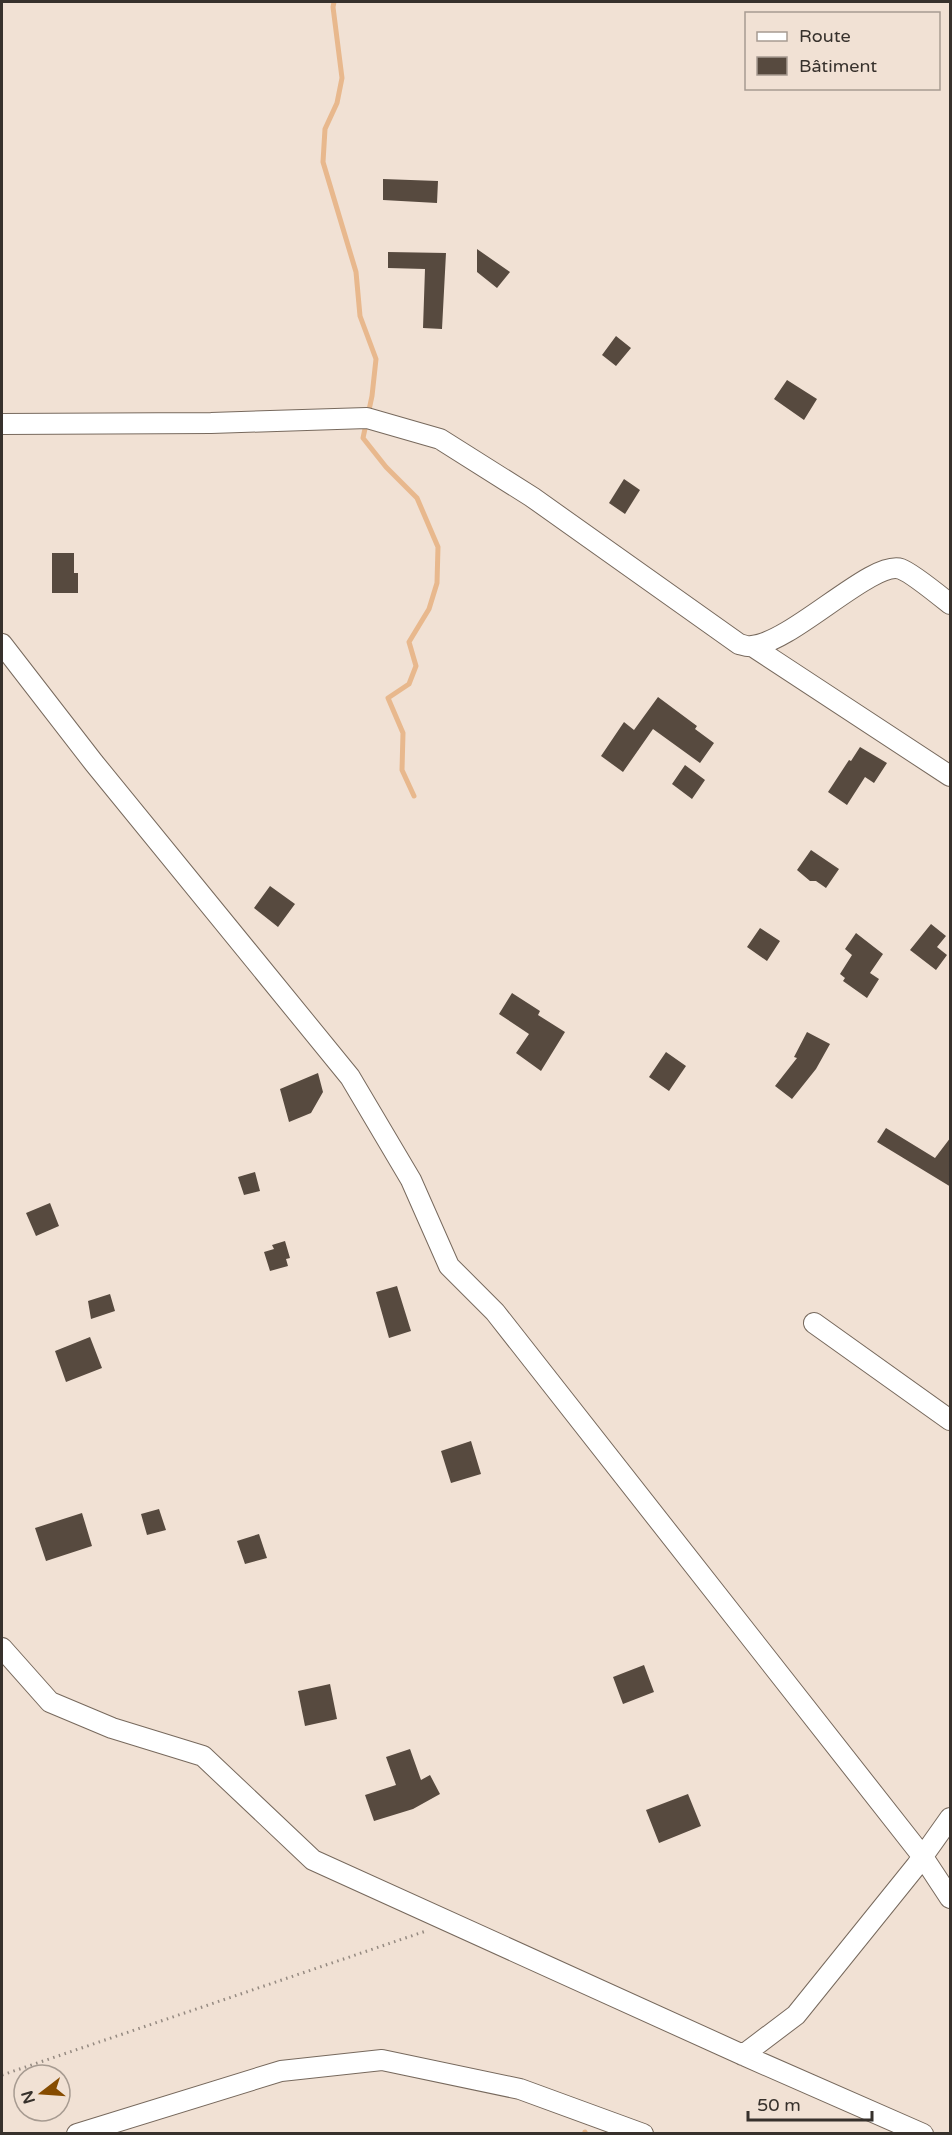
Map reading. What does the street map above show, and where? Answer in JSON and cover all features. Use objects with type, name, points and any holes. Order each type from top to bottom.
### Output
[{"type":"street","points":[[2,424],[211,423],[367,418],[440,439],[532,497],[739,644],[752,646],[951,776]]},
{"type":"street","points":[[752,646],[780,638],[886,569],[901,569],[951,604]]},
{"type":"street","points":[[2,644],[94,763],[350,1077],[411,1180],[449,1266],[495,1312],[923,1857],[951,1898]]},
{"type":"street","points":[[814,1323],[951,1420]]},
{"type":"street","points":[[2,1648],[50,1702],[112,1728],[203,1756],[313,1860],[743,2055],[923,2133]]},
{"type":"street","points":[[743,2055],[795,2015],[923,1857],[951,1818]]},
{"type":"street","points":[[77,2133],[281,2071],[382,2060],[520,2089],[643,2133]]},
{"type":"path","points":[[2,2075],[450,1923]]},
{"type":"building","points":[[383,179],[438,181],[437,203],[383,200]]},
{"type":"building","points":[[477,249],[510,272],[497,288],[477,272]]},
{"type":"building","points":[[388,252],[446,253],[442,329],[423,328],[425,269],[388,268]]},
{"type":"building","points":[[616,336],[631,348],[616,366],[602,355]]},
{"type":"building","points":[[787,380],[817,399],[804,420],[774,399]]},
{"type":"building","points":[[624,479],[640,490],[625,514],[609,503]]},
{"type":"building","points":[[52,553],[74,553],[74,573],[78,573],[78,593],[52,593]]},
{"type":"building","points":[[658,697],[697,726],[695,729],[714,743],[700,763],[653,729],[623,772],[601,756],[624,722],[634,730]]},
{"type":"building","points":[[860,747],[887,763],[874,783],[865,777],[847,805],[828,792]]},
{"type":"building","points":[[685,765],[705,780],[692,799],[672,784]]},
{"type":"building","points":[[811,850],[839,869],[826,888],[816,881],[810,881],[797,870]]},
{"type":"building","points":[[270,886],[295,904],[278,927],[254,908]]},
{"type":"building","points":[[931,924],[946,936],[937,947],[947,955],[936,970],[910,950]]},
{"type":"building","points":[[760,928],[780,941],[767,961],[747,947]]},
{"type":"building","points":[[856,933],[883,954],[870,973],[879,979],[867,998],[843,981],[845,978],[840,974],[852,955],[845,949]]},
{"type":"building","points":[[512,993],[540,1011],[538,1015],[565,1032],[541,1071],[516,1053],[529,1034],[499,1014]]},
{"type":"building","points":[[807,1032],[830,1044],[816,1069],[792,1099],[775,1086],[797,1058],[794,1057]]},
{"type":"building","points":[[666,1052],[686,1066],[669,1091],[649,1077]]},
{"type":"building","points":[[318,1073],[323,1092],[311,1113],[289,1122],[280,1089]]},
{"type":"building","points":[[886,1128],[935,1158],[951,1137],[951,1187],[877,1142]]},
{"type":"building","points":[[255,1172],[260,1191],[244,1195],[238,1177]]},
{"type":"building","points":[[50,1203],[59,1226],[36,1236],[26,1213]]},
{"type":"building","points":[[285,1241],[290,1258],[286,1259],[288,1266],[270,1271],[264,1252],[274,1249],[272,1245]]},
{"type":"building","points":[[397,1286],[411,1331],[389,1338],[376,1292]]},
{"type":"building","points":[[110,1294],[115,1311],[91,1319],[88,1301]]},
{"type":"building","points":[[90,1337],[102,1368],[66,1382],[55,1351]]},
{"type":"building","points":[[471,1441],[481,1474],[451,1483],[441,1451]]},
{"type":"building","points":[[159,1509],[166,1530],[147,1535],[141,1514]]},
{"type":"building","points":[[82,1513],[92,1546],[46,1561],[35,1528]]},
{"type":"building","points":[[259,1534],[267,1558],[245,1564],[237,1541]]},
{"type":"building","points":[[644,1665],[654,1692],[623,1704],[613,1677]]},
{"type":"building","points":[[330,1684],[337,1719],[305,1726],[298,1691]]},
{"type":"building","points":[[410,1749],[421,1780],[430,1775],[440,1794],[413,1809],[374,1821],[365,1795],[396,1785],[386,1757]]},
{"type":"building","points":[[688,1794],[701,1826],[659,1843],[646,1810]]},
{"type":"waterway","points":[[334,2],[342,78],[337,103],[325,129],[323,162],[356,272],[360,316],[376,359],[372,396],[363,438],[386,467],[417,498],[438,547],[437,583],[429,609],[409,642],[416,666],[409,684],[388,698],[403,733],[402,770],[414,796]]}]
